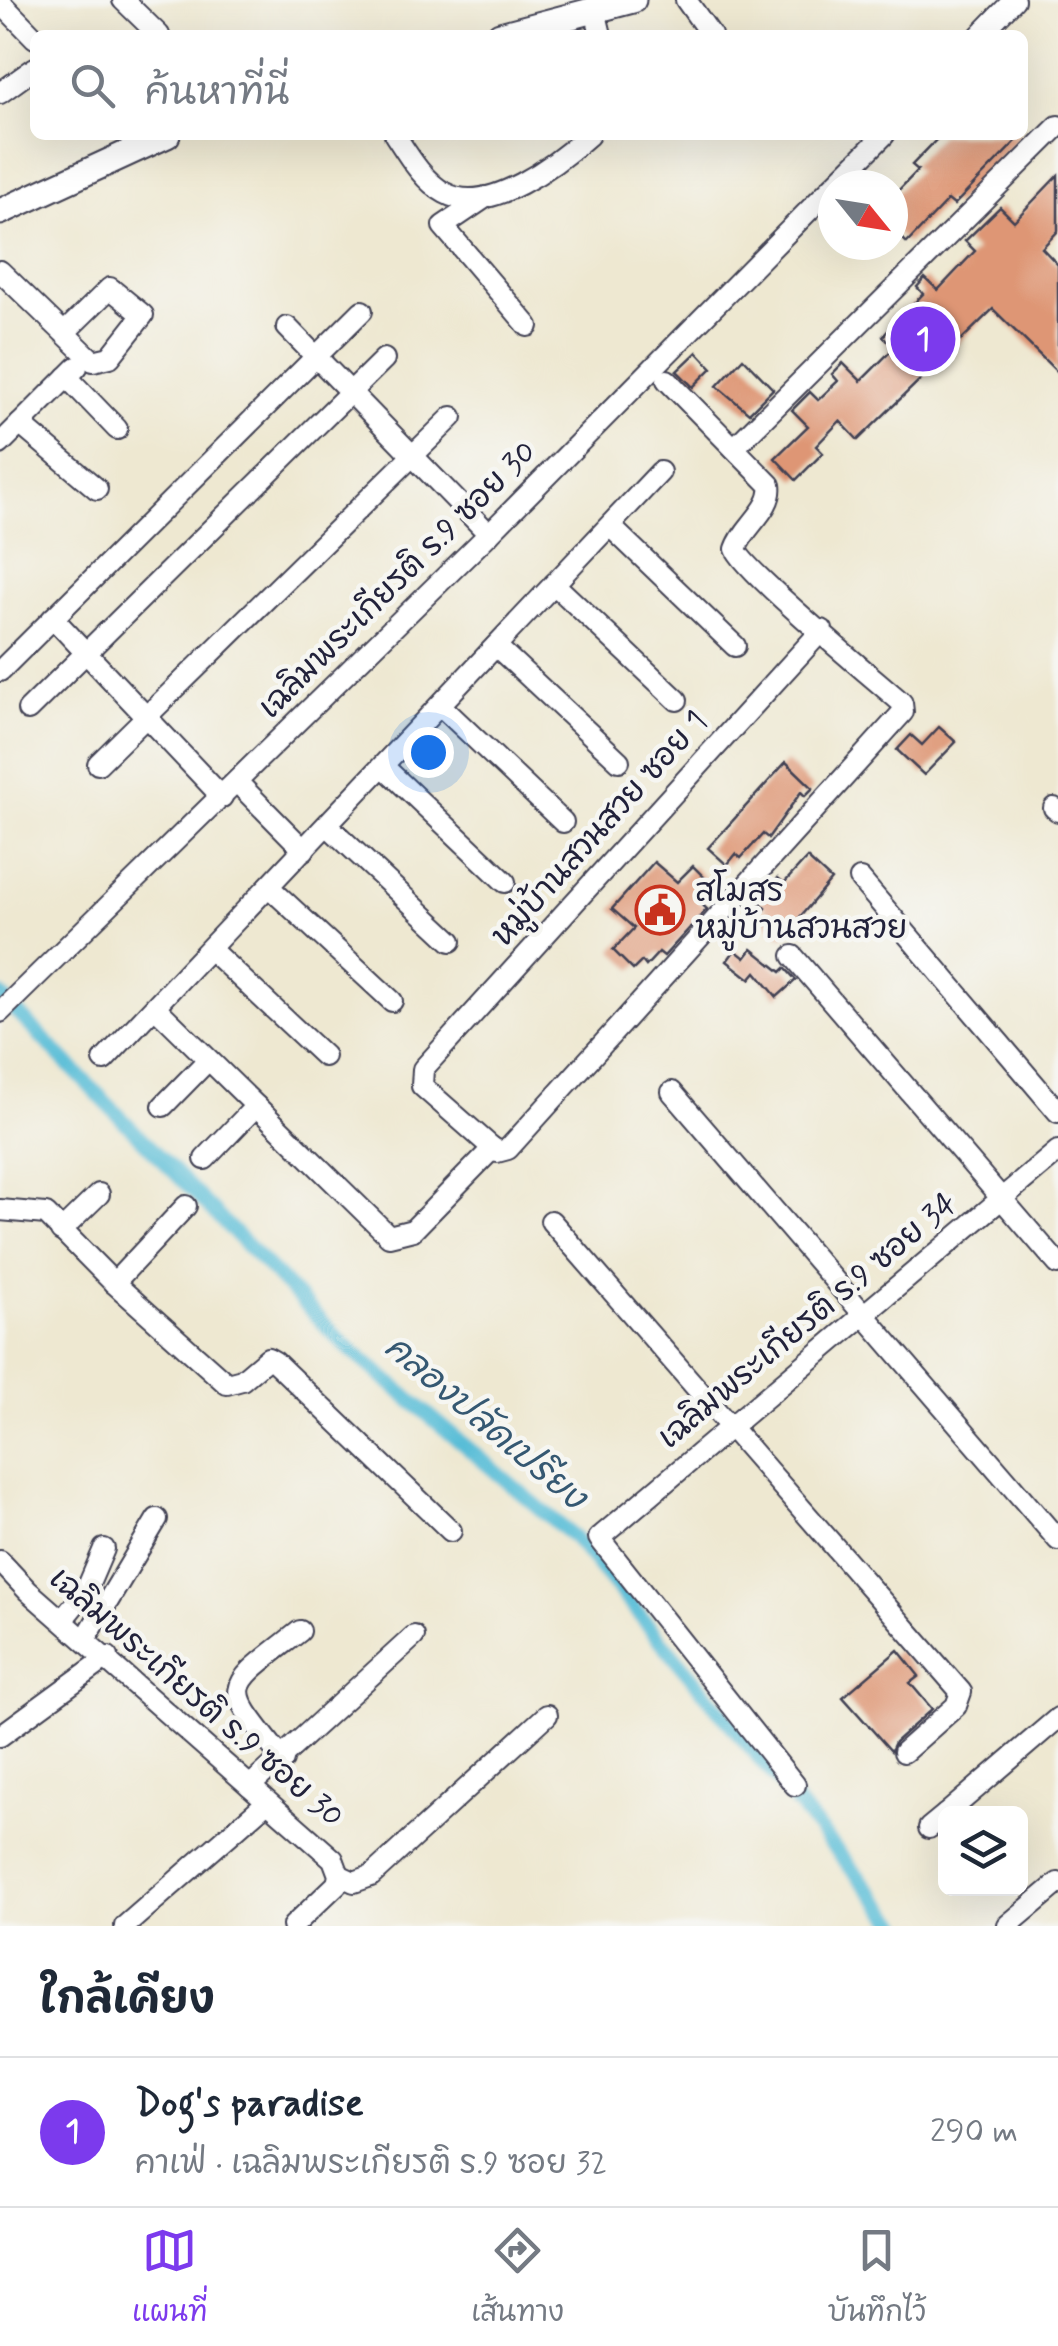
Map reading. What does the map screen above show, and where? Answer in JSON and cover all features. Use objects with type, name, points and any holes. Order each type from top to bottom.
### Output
[{"type":"main road","points":[[523,30],[601,13],[633,0]]},
{"type":"main road","points":[[0,212],[129,143]]},
{"type":"street","points":[[122,0],[155,30]]},
{"type":"street","points":[[686,0],[708,30]]},
{"type":"street","points":[[985,30],[1014,0]]},
{"type":"street","points":[[3,10],[30,34]]},
{"type":"street","points":[[0,94],[30,72]]},
{"type":"street","points":[[734,448],[1058,126]]},
{"type":"street","points":[[398,140],[414,164],[443,192],[462,200],[521,185],[582,140]]},
{"type":"street","name":"เฉลิมพระเกียรติ ร.9 ซอย 30","points":[[850,170],[879,140]]},
{"type":"street","points":[[487,195],[442,226],[528,326]]},
{"type":"street","name":"เฉลิมพระเกียรติ ร.9 ซอย 30","points":[[0,1012],[489,534],[818,202]]},
{"type":"street","points":[[0,270],[64,332]]},
{"type":"street","points":[[0,671],[362,311]]},
{"type":"street","points":[[287,328],[489,534]]},
{"type":"street","points":[[28,710],[384,359]]},
{"type":"street","points":[[0,444],[72,372],[117,429]]},
{"type":"street","points":[[155,1007],[389,1236],[413,1230],[493,1148],[508,1149],[898,722],[902,703],[738,557],[739,541],[771,490],[666,380]]},
{"type":"street","points":[[98,764],[452,417]]},
{"type":"street","points":[[20,424],[98,489]]},
{"type":"street","points":[[104,1060],[660,472]]},
{"type":"street","points":[[610,526],[736,646]]},
{"type":"street","points":[[554,584],[677,700]]},
{"type":"street","points":[[53,618],[147,717],[304,850]]},
{"type":"street","name":"หมู่บ้านสวนสวย ซอย 1","points":[[493,1148],[422,1086],[423,1069],[822,630]]},
{"type":"street","points":[[496,646],[619,762]]},
{"type":"street","points":[[441,706],[563,822]]},
{"type":"street","points":[[384,767],[505,882]]},
{"type":"street","points":[[327,825],[452,941]]},
{"type":"street","points":[[860,879],[1058,1112]]},
{"type":"street","points":[[269,888],[392,1001]]},
{"type":"street","points":[[211,950],[324,1056]]},
{"type":"street","points":[[793,956],[1058,1264]]},
{"type":"street","points":[[162,1106],[208,1060]]},
{"type":"street","points":[[672,1092],[1058,1540]]},
{"type":"street","points":[[204,1159],[256,1106]]},
{"type":"street","name":"เฉลิมพระเกียรติ ร.9 ซอย 34","points":[[795,1785],[599,1538],[728,1425],[1058,1151]]},
{"type":"street","points":[[60,1231],[99,1194]]},
{"type":"street","points":[[114,1283],[186,1206]]},
{"type":"street","points":[[0,1210],[46,1214],[114,1283],[227,1384],[242,1380],[260,1362],[275,1362],[451,1531]]},
{"type":"street","points":[[552,1221],[961,1692],[956,1706],[904,1752]]},
{"type":"street","points":[[86,1638],[156,1520]]},
{"type":"street","points":[[63,1618],[86,1590],[104,1549]]},
{"type":"street","name":"เฉลิมพระเกียรติ ร.9 ซอย 30","points":[[0,1561],[333,1859],[339,1875],[332,1891],[293,1926]]},
{"type":"street","points":[[283,1760],[240,1704],[238,1691],[245,1674],[300,1631]]},
{"type":"street","points":[[250,1786],[283,1760],[414,1636]]},
{"type":"street","points":[[0,1736],[108,1658]]},
{"type":"street","points":[[339,1875],[354,1882],[371,1876],[547,1715]]},
{"type":"street","points":[[954,1806],[1058,1718]]},
{"type":"street","points":[[125,1926],[267,1802]]},
{"type":"street","points":[[1008,1925],[1058,1882]]},
{"type":"building","points":[[936,140],[1017,140],[954,205],[948,200],[908,242],[908,180],[918,170],[912,165]]},
{"type":"building","points":[[1058,175],[1058,231],[1042,248],[1058,265],[1058,373],[993,309],[858,440],[840,421],[816,446],[823,453],[796,480],[775,458],[808,426],[792,410],[810,392],[818,400],[838,381],[832,374],[843,363],[861,381],[894,348],[883,336],[923,294],[917,287],[925,278],[938,290],[975,251],[965,241],[1000,207],[1014,221]]},
{"type":"building","points":[[697,352],[712,368],[693,387],[677,371]]},
{"type":"building","points":[[743,358],[773,389],[749,413],[717,386]]},
{"type":"building","points":[[939,727],[956,742],[924,775],[897,750],[911,735],[922,745]]},
{"type":"building","points":[[786,762],[813,788],[805,796],[801,792],[768,838],[763,834],[741,858],[736,854],[727,865],[708,848]]},
{"type":"building","points":[[807,858],[831,880],[783,937],[759,916],[766,908],[760,902],[778,878],[784,883]]},
{"type":"building","name":"สโมสร หมู่บ้านสวนสวย","points":[[654,862],[677,882],[693,866],[709,882],[696,899],[707,909],[664,956],[659,952],[646,966],[642,961],[633,970],[613,950],[634,928],[612,909]]},
{"type":"building","points":[[752,949],[781,972],[785,968],[796,980],[777,997],[756,972],[750,979],[727,961],[735,950],[745,958]]},
{"type":"building","points":[[898,1650],[919,1676],[910,1683],[932,1709],[895,1742],[891,1751],[843,1697]]},
{"type":"waterway","name":"คลองปลัดเปรียง","points":[[0,995],[344,1344],[575,1538],[900,1926]]},
{"type":"place","name":"Dog's paradise","points":[[923,339]]},
{"type":"place","name":"สโมสร หมู่บ้านสวนสวย","points":[[660,910]]}]
